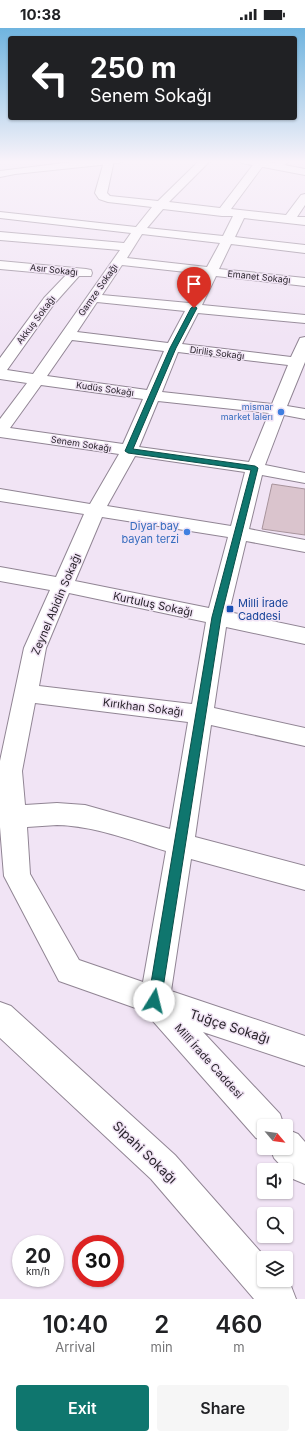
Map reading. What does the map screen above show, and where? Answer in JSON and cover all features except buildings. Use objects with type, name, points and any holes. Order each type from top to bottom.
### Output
[{"type":"street","points":[[41,219],[305,249]]},
{"type":"street","name":"Gamze Sokağı","points":[[0,431],[37,380],[108,274],[128,248],[138,230],[147,219]]},
{"type":"street","name":"Zeynel Abidin Sokağı","points":[[154,1001],[68,971],[17,876],[6,816],[10,771],[35,648],[95,511],[128,451],[173,348],[194,308],[226,240],[230,219]]},
{"type":"street","points":[[282,219],[305,222]]},
{"type":"street","points":[[3,268],[21,252],[48,220]]},
{"type":"street","points":[[0,236],[128,248]]},
{"type":"street","name":"Emanet Sokağı","points":[[118,261],[305,282]]},
{"type":"street","name":"Asır Sokağı","points":[[3,268],[108,274]]},
{"type":"street","name":"Akkuş Sokağı","points":[[0,368],[49,302],[75,273]]},
{"type":"street","points":[[93,298],[305,319]]},
{"type":"street","name":"Diriliş Sokağı","points":[[67,335],[173,348],[301,352]]},
{"type":"street","points":[[154,1001],[217,617],[255,468],[301,352]]},
{"type":"street","name":"Kudüs Sokağı","points":[[0,374],[153,396],[278,409],[305,414]]},
{"type":"street","name":"Senem Sokağı","points":[[0,431],[128,451],[255,468],[305,478]]},
{"type":"street","points":[[0,495],[95,511],[239,532],[305,546]]},
{"type":"street","name":"Kurtuluş Sokağı","points":[[0,574],[63,585],[305,636]]},
{"type":"street","name":"Kırıkhan Sokağı","points":[[26,693],[201,714],[305,736]]},
{"type":"street","points":[[6,816],[50,814],[77,815],[180,843],[258,867],[305,878]]},
{"type":"street","name":"Tuğçe Sokağı","points":[[154,1001],[305,1051]]},
{"type":"street","name":"Millî İrade Caddesi","points":[[154,1001],[262,1119]]},
{"type":"street","name":"Sipahi Sokağı","points":[[0,1017],[164,1167],[278,1299]]},
{"type":"street","points":[[293,1154],[305,1167]]},
{"type":"place","name":"mismar market lalerı","points":[[281,412]]},
{"type":"place","name":"Diyar bay bayan terzi","points":[[187,532]]},
{"type":"place","name":"Milli İrade Caddesi","points":[[230,609]]},
{"type":"route","points":[[154,1001],[217,617],[255,468],[128,451],[173,348],[194,308]]}]
